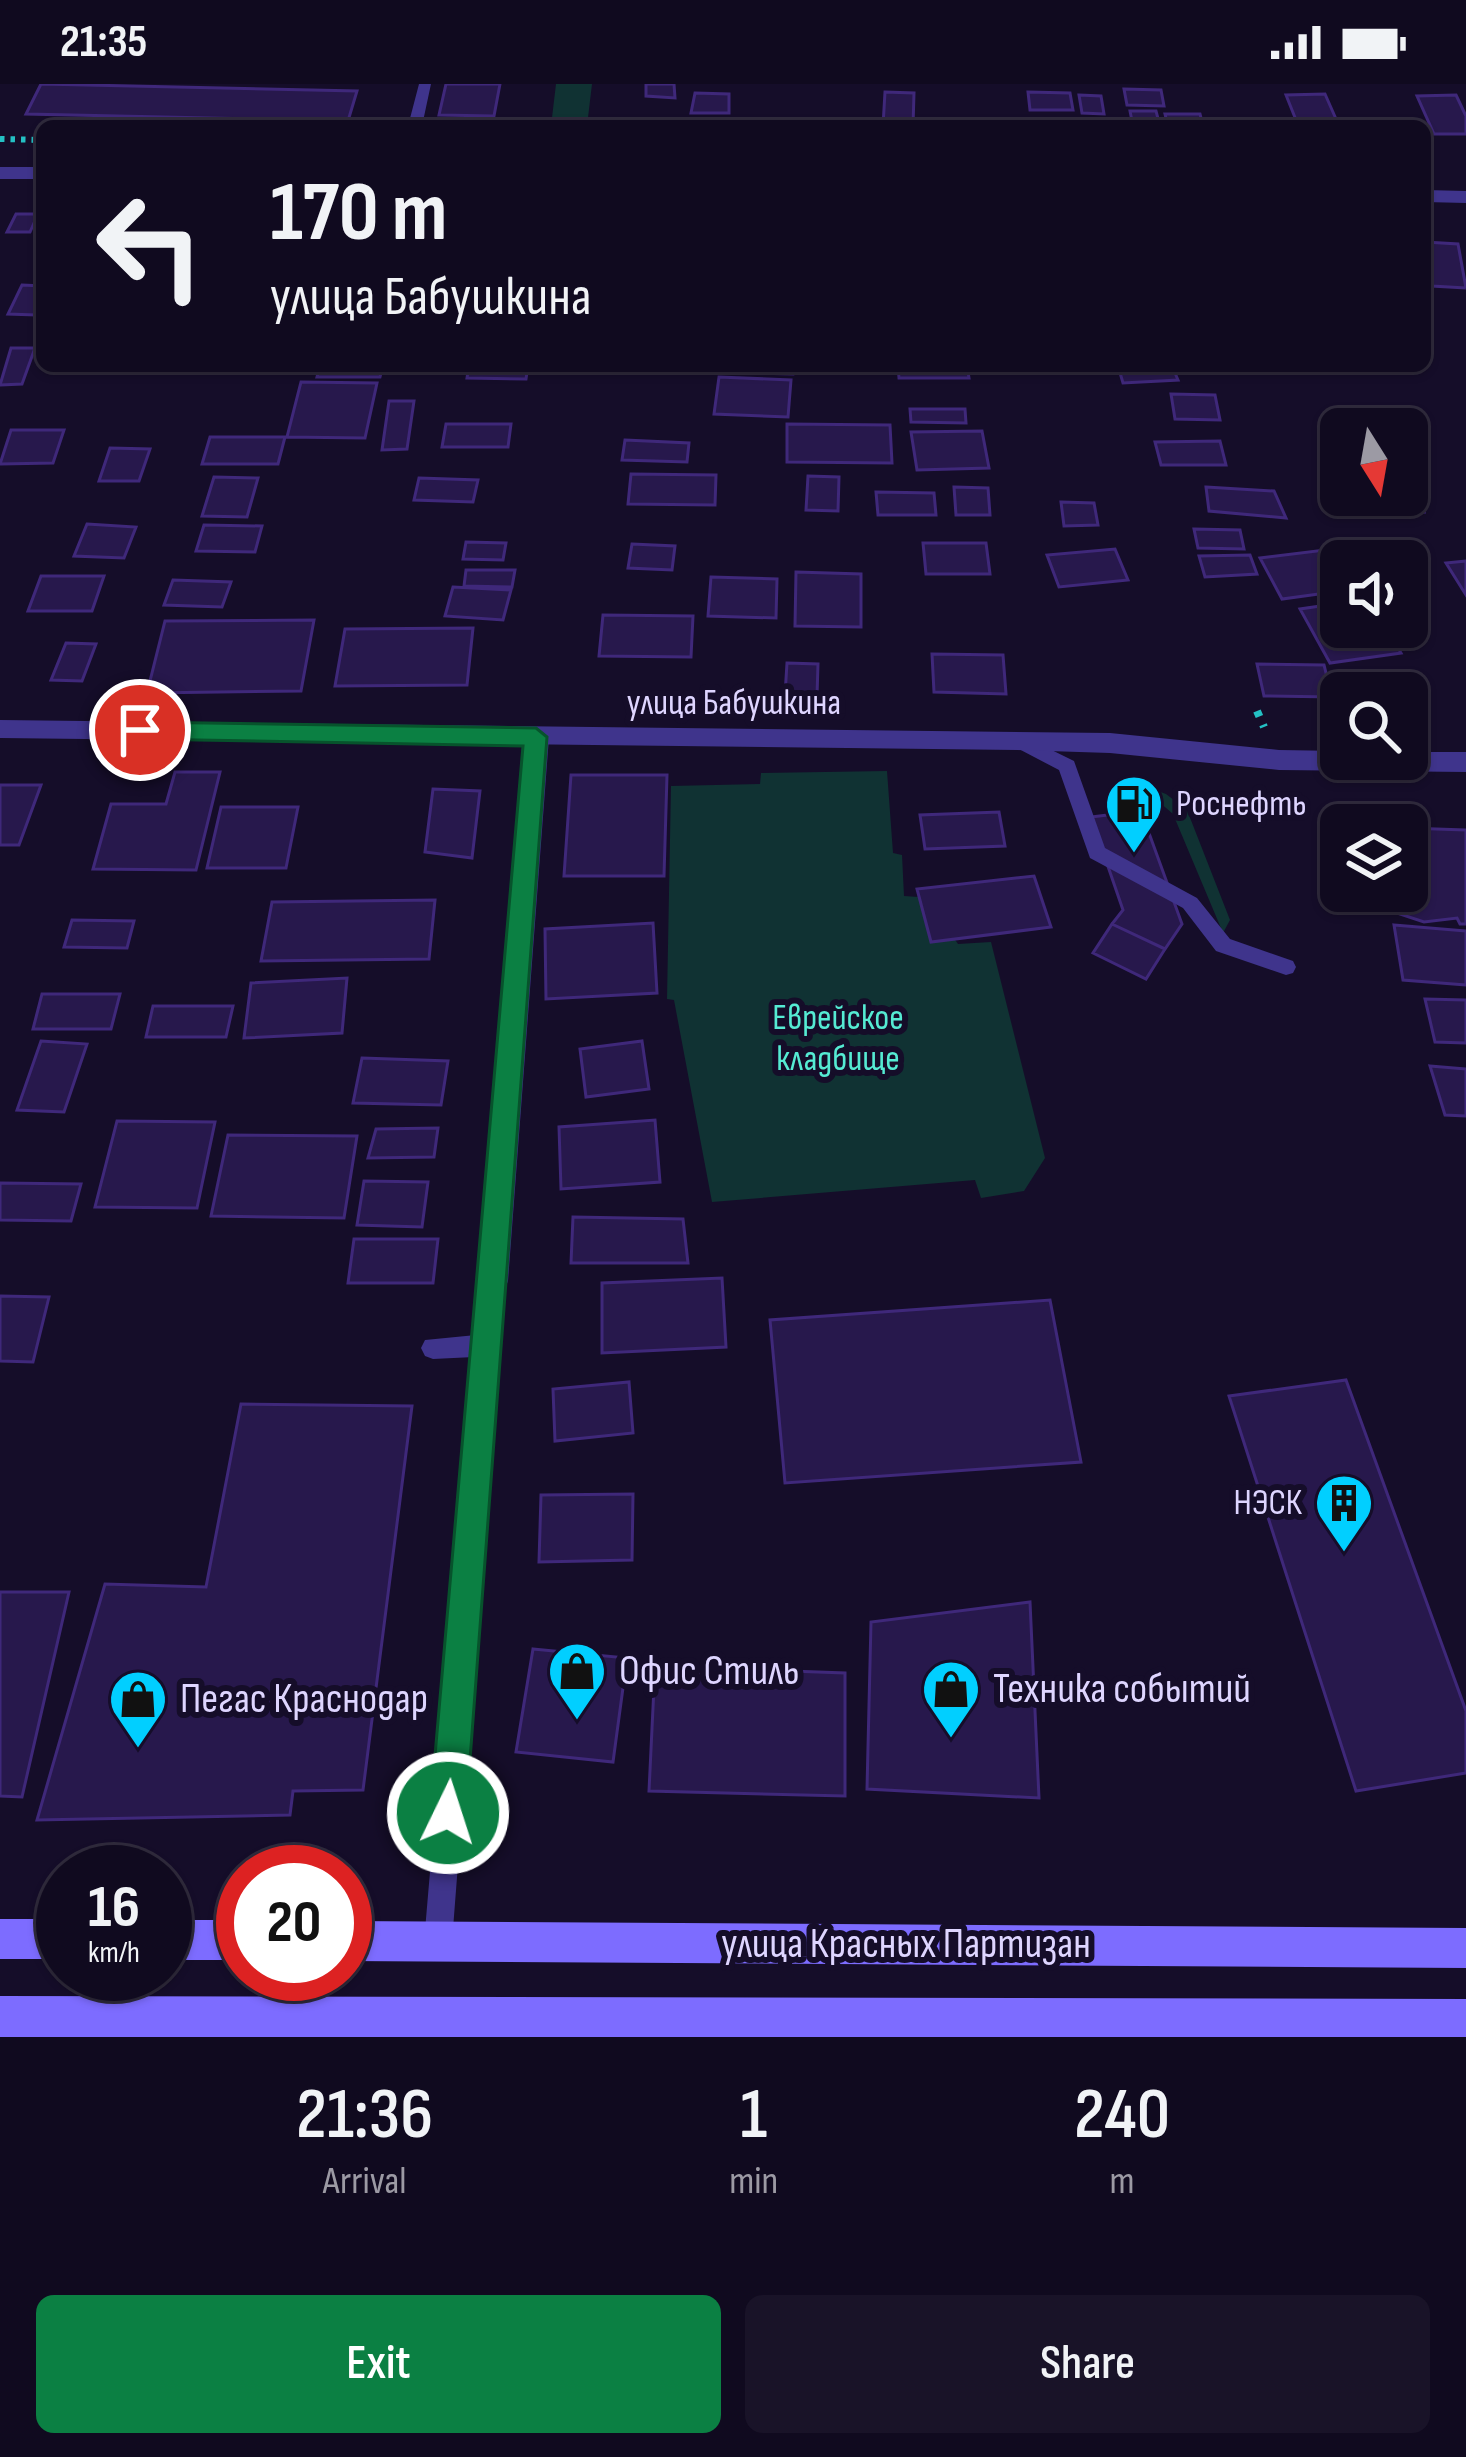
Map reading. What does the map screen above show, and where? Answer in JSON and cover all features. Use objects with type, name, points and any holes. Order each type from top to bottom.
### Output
[{"type":"main road","points":[[0,1939],[36,1940]]},
{"type":"main road","name":"улица Красных Партизан","points":[[372,1941],[1466,1948]]},
{"type":"main road","name":"улица Красных Партизан","points":[[0,2017],[429,2027],[1466,2020]]},
{"type":"street","points":[[0,173],[36,173]]},
{"type":"street","points":[[1431,196],[1466,197]]},
{"type":"street","name":"улица Бабушкина","points":[[0,730],[1017,740],[1110,743],[1279,760],[1466,762]]},
{"type":"street","points":[[492,1281],[536,737]]},
{"type":"lane","points":[[416,120],[425,84]]},
{"type":"lane","points":[[1017,740],[1066,766],[1097,853],[1190,903],[1223,945],[1286,967]]},
{"type":"lane","points":[[438,1942],[492,1281]]},
{"type":"lane","points":[[433,1348],[485,1346]]},
{"type":"path","points":[[0,139],[36,140]]},
{"type":"green space","points":[[556,84],[592,84],[588,120],[552,120]]},
{"type":"green space","name":"Еврейское кладбище","points":[[887,771],[893,853],[902,855],[904,896],[933,898],[935,910],[958,944],[991,942],[1045,1158],[1024,1191],[981,1198],[975,1180],[712,1202],[674,1000],[667,999],[671,786],[760,784],[761,773]]},
{"type":"green space","points":[[1123,778],[1166,794],[1187,810],[1230,920],[1223,933],[1173,814],[1158,801],[1119,788],[1117,783]]},
{"type":"building","points":[[41,84],[357,91],[348,120],[26,114]]},
{"type":"building","points":[[446,84],[500,84],[494,116],[439,115]]},
{"type":"building","points":[[646,84],[674,84],[675,98],[646,96]]},
{"type":"building","points":[[1124,89],[1161,90],[1164,106],[1127,105]]},
{"type":"building","points":[[885,92],[914,93],[913,120],[883,120]]},
{"type":"building","points":[[1028,92],[1070,93],[1073,110],[1030,110]]},
{"type":"building","points":[[695,93],[729,94],[729,113],[691,113]]},
{"type":"building","points":[[1325,94],[1336,119],[1296,120],[1286,95]]},
{"type":"building","points":[[1079,95],[1101,96],[1104,114],[1082,113]]},
{"type":"building","points":[[1456,95],[1466,116],[1466,134],[1434,134],[1417,96]]},
{"type":"building","points":[[1130,111],[1156,111],[1158,120],[1132,120]]},
{"type":"building","points":[[1165,114],[1200,114],[1202,120],[1166,120]]},
{"type":"building","points":[[16,214],[36,214],[30,232],[7,232]]},
{"type":"building","points":[[1431,242],[1458,244],[1466,288],[1432,286]]},
{"type":"building","points":[[22,285],[36,286],[36,315],[8,314]]},
{"type":"building","points":[[11,348],[35,348],[22,384],[0,385]]},
{"type":"building","points":[[318,372],[381,372],[380,377],[317,377]]},
{"type":"building","points":[[468,372],[527,372],[526,379],[467,378]]},
{"type":"building","points":[[898,372],[968,372],[969,378],[899,378]]},
{"type":"building","points":[[1120,372],[1175,372],[1178,380],[1123,383]]},
{"type":"building","points":[[719,377],[791,380],[788,417],[714,414]]},
{"type":"building","points":[[301,382],[377,383],[365,438],[287,437]]},
{"type":"building","points":[[1171,394],[1215,395],[1220,420],[1175,419]]},
{"type":"building","points":[[389,401],[414,401],[407,449],[382,450]]},
{"type":"building","points":[[910,409],[965,409],[966,423],[911,422]]},
{"type":"building","points":[[446,424],[511,424],[508,447],[442,447]]},
{"type":"building","points":[[787,424],[890,425],[892,463],[787,462]]},
{"type":"building","points":[[11,430],[64,430],[53,463],[0,464]]},
{"type":"building","points":[[982,431],[989,468],[917,470],[911,432]]},
{"type":"building","points":[[210,437],[285,437],[278,464],[202,464]]},
{"type":"building","points":[[625,440],[689,443],[687,462],[622,460]]},
{"type":"building","points":[[1220,441],[1226,465],[1161,465],[1155,442]]},
{"type":"building","points":[[110,448],[150,449],[139,481],[99,481]]},
{"type":"building","points":[[631,474],[716,475],[715,505],[628,504]]},
{"type":"building","points":[[808,476],[839,477],[838,511],[806,510]]},
{"type":"building","points":[[214,477],[258,478],[247,517],[202,516]]},
{"type":"building","points":[[419,478],[478,480],[473,502],[414,500]]},
{"type":"building","points":[[954,487],[988,488],[990,515],[956,515]]},
{"type":"building","points":[[1206,487],[1274,491],[1286,518],[1209,511]]},
{"type":"building","points":[[876,492],[934,493],[936,515],[878,515]]},
{"type":"building","points":[[1061,502],[1094,503],[1098,525],[1064,526]]},
{"type":"building","points":[[87,524],[136,527],[124,558],[74,556]]},
{"type":"building","points":[[204,525],[262,526],[255,552],[196,551]]},
{"type":"building","points":[[1194,529],[1240,530],[1244,549],[1198,548]]},
{"type":"building","points":[[466,542],[506,543],[503,560],[463,559]]},
{"type":"building","points":[[923,543],[986,543],[990,574],[926,574]]},
{"type":"building","points":[[632,544],[675,546],[672,570],[628,568]]},
{"type":"building","points":[[1115,549],[1128,580],[1059,587],[1047,555]]},
{"type":"building","points":[[1320,551],[1320,594],[1282,599],[1260,558]]},
{"type":"building","points":[[1250,555],[1257,574],[1205,577],[1199,556]]},
{"type":"building","points":[[1466,561],[1466,595],[1446,563]]},
{"type":"building","points":[[466,570],[515,570],[512,587],[464,586]]},
{"type":"building","points":[[796,572],[861,574],[861,627],[795,626]]},
{"type":"building","points":[[41,576],[104,576],[92,611],[28,611]]},
{"type":"building","points":[[711,577],[777,579],[776,618],[708,616]]},
{"type":"building","points":[[173,580],[231,582],[222,607],[164,605]]},
{"type":"building","points":[[453,587],[511,590],[503,620],[445,616]]},
{"type":"building","points":[[1320,606],[1320,645],[1300,609]]},
{"type":"building","points":[[603,615],[693,616],[691,657],[599,656]]},
{"type":"building","points":[[314,620],[301,691],[147,693],[165,621]]},
{"type":"building","points":[[473,628],[467,685],[335,686],[345,629]]},
{"type":"building","points":[[66,643],[96,644],[82,681],[51,680]]},
{"type":"building","points":[[1322,648],[1398,648],[1401,653],[1330,663]]},
{"type":"building","points":[[932,654],[1003,655],[1006,694],[934,692]]},
{"type":"building","points":[[787,663],[818,664],[817,696],[785,695]]},
{"type":"building","points":[[1257,664],[1324,665],[1320,697],[1264,696]]},
{"type":"building","points":[[175,772],[220,772],[196,870],[93,869],[111,804],[166,804]]},
{"type":"building","points":[[571,775],[667,775],[664,876],[564,876]]},
{"type":"building","points":[[0,785],[41,785],[19,845],[0,845]]},
{"type":"building","points":[[433,789],[480,791],[472,858],[425,852]]},
{"type":"building","points":[[221,807],[298,807],[286,868],[207,868]]},
{"type":"building","points":[[1141,811],[1182,924],[1165,949],[1112,924],[1123,910],[1091,817]]},
{"type":"building","points":[[999,812],[1005,846],[925,849],[920,815]]},
{"type":"building","points":[[1428,829],[1466,830],[1466,924],[1457,918],[1424,922],[1394,912],[1428,912]]},
{"type":"building","points":[[1034,876],[1051,927],[931,942],[917,889]]},
{"type":"building","points":[[435,900],[429,959],[261,961],[272,902]]},
{"type":"building","points":[[72,920],[134,921],[127,948],[64,947]]},
{"type":"building","points":[[653,923],[657,993],[546,999],[545,929]]},
{"type":"building","points":[[1112,924],[1165,949],[1146,979],[1093,953]]},
{"type":"building","points":[[1394,925],[1466,931],[1466,985],[1403,980]]},
{"type":"building","points":[[347,978],[342,1033],[244,1038],[251,983]]},
{"type":"building","points":[[42,994],[120,994],[111,1029],[33,1029]]},
{"type":"building","points":[[1425,999],[1466,1000],[1466,1043],[1435,1042]]},
{"type":"building","points":[[153,1006],[233,1006],[226,1037],[146,1037]]},
{"type":"building","points":[[41,1041],[87,1044],[64,1112],[17,1110]]},
{"type":"building","points":[[642,1041],[649,1089],[586,1097],[580,1049]]},
{"type":"building","points":[[362,1058],[448,1061],[441,1105],[353,1103]]},
{"type":"building","points":[[1430,1066],[1466,1069],[1466,1116],[1445,1115]]},
{"type":"building","points":[[655,1120],[660,1182],[561,1189],[559,1127]]},
{"type":"building","points":[[117,1121],[215,1122],[197,1208],[95,1207]]},
{"type":"building","points":[[438,1128],[434,1157],[368,1158],[376,1129]]},
{"type":"building","points":[[228,1135],[357,1136],[344,1218],[211,1216]]},
{"type":"building","points":[[364,1181],[428,1182],[422,1227],[357,1225]]},
{"type":"building","points":[[0,1183],[81,1184],[71,1221],[0,1220]]},
{"type":"building","points":[[573,1217],[683,1219],[688,1263],[571,1263]]},
{"type":"building","points":[[354,1239],[438,1239],[433,1283],[348,1283]]},
{"type":"building","points":[[722,1278],[726,1347],[602,1353],[602,1283]]},
{"type":"building","points":[[0,1296],[49,1297],[33,1362],[0,1361]]},
{"type":"building","points":[[1050,1300],[1081,1462],[785,1483],[770,1320]]},
{"type":"building","name":"НЭСК","points":[[1346,1380],[1466,1711],[1466,1773],[1356,1791],[1229,1396]]},
{"type":"building","points":[[629,1382],[633,1433],[555,1441],[553,1389]]},
{"type":"building","points":[[241,1404],[412,1406],[363,1790],[293,1791],[290,1815],[37,1820],[105,1584],[206,1587]]},
{"type":"building","points":[[633,1494],[632,1560],[539,1562],[541,1495]]},
{"type":"building","points":[[0,1592],[69,1592],[22,1797],[0,1796]]},
{"type":"building","points":[[1030,1602],[1039,1798],[867,1789],[871,1622]]},
{"type":"building","points":[[533,1649],[627,1658],[613,1762],[516,1752]]},
{"type":"building","points":[[655,1666],[845,1673],[845,1796],[649,1791]]},
{"type":"place","name":"Роснефть","points":[[1134,855]]},
{"type":"place","name":"НЭСК","points":[[1344,1554]]},
{"type":"place","name":"Офис Стиль","points":[[577,1722]]},
{"type":"place","name":"Техника событий","points":[[951,1740]]},
{"type":"place","name":"Пегас Краснодар","points":[[138,1750]]},
{"type":"route","points":[[140,730],[536,737],[448,1813]]}]
